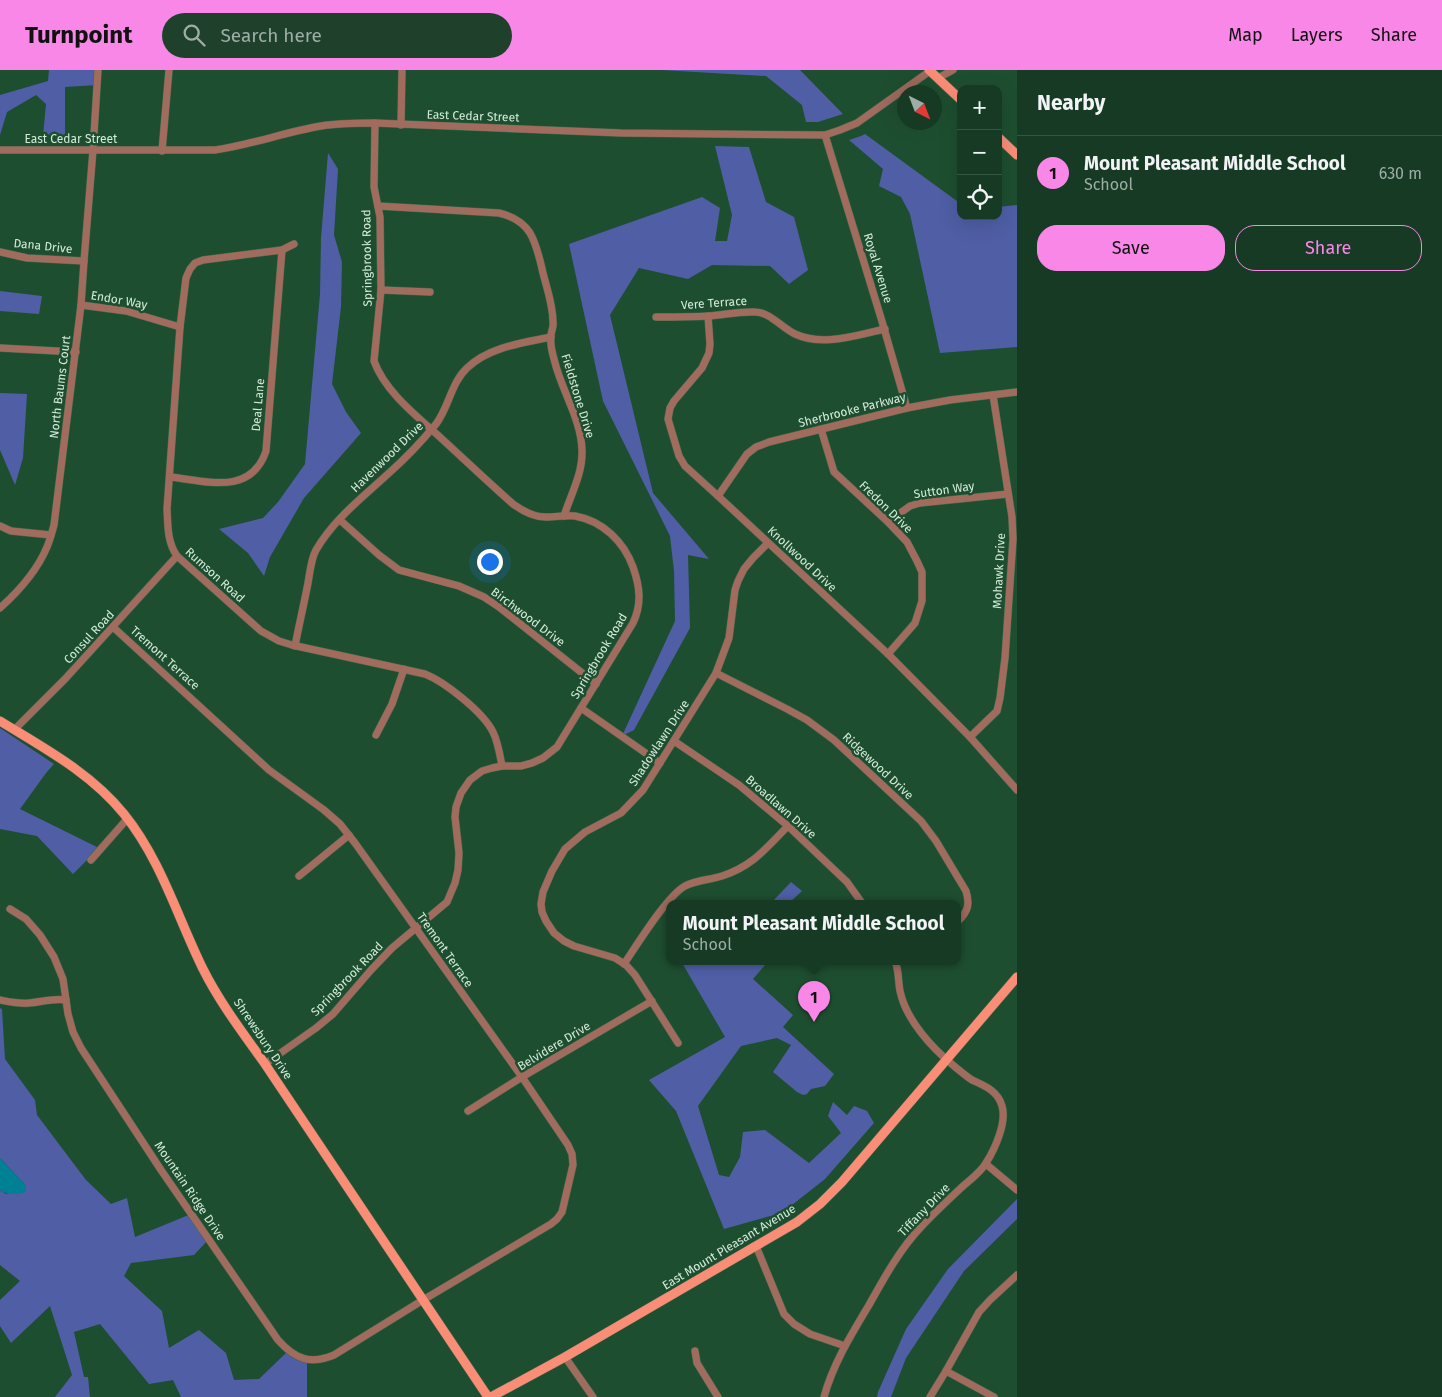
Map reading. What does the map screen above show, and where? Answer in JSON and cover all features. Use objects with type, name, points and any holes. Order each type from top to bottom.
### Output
[{"type":"main road","points":[[930,71],[957,96]]},
{"type":"main road","points":[[1002,141],[1017,155]]},
{"type":"main road","name":"Shrewsbury Drive","points":[[0,721],[77,769],[101,789],[128,818],[160,869],[190,940],[214,990],[489,1397]]},
{"type":"main road","name":"East Mount Pleasant Avenue","points":[[489,1397],[565,1357],[756,1246],[797,1222],[820,1204],[842,1182],[1017,977]]},
{"type":"street","name":"North Baums Court","points":[[0,608],[25,583],[37,565],[48,547],[54,525],[81,305],[94,150],[98,70]]},
{"type":"street","points":[[162,151],[169,70]]},
{"type":"street","points":[[401,125],[402,70]]},
{"type":"street","points":[[938,78],[953,70]]},
{"type":"street","name":"East Cedar Street","points":[[0,150],[215,150],[227,149],[323,125],[375,123],[621,133],[825,135],[857,123],[930,71]]},
{"type":"street","name":"Springbrook Road","points":[[265,1064],[333,1014],[371,970],[415,928],[447,902],[455,883],[459,853],[456,812],[457,802],[461,793],[470,780],[478,774],[492,768],[526,765],[538,761],[548,755],[561,742],[637,613],[640,603],[638,580],[631,560],[615,536],[589,520],[575,516],[546,518],[523,512],[403,404],[378,372],[374,361],[381,290],[380,217],[374,187],[375,123]]},
{"type":"street","name":"Royal Avenue","points":[[825,135],[907,408]]},
{"type":"street","name":"Fieldstone Drive","points":[[378,206],[510,215],[530,232],[536,246],[552,305],[554,324],[551,337],[553,357],[559,379],[577,425],[582,448],[582,463],[579,476],[564,516]]},
{"type":"street","points":[[282,250],[294,244]]},
{"type":"street","name":"Rumson Road","points":[[282,250],[203,260],[195,263],[186,278],[180,327],[168,509],[168,528],[173,550],[177,556],[261,631],[279,641],[432,677],[442,683],[471,706],[492,730],[497,740],[502,766]]},
{"type":"street","name":"Deal Lane","points":[[170,477],[228,484],[240,481],[250,475],[263,461],[266,451],[282,250]]},
{"type":"street","name":"Dana Drive","points":[[0,252],[27,258],[84,261]]},
{"type":"street","points":[[381,290],[430,292]]},
{"type":"street","name":"Endor Way","points":[[81,305],[126,311],[180,327]]},
{"type":"street","name":"Vere Terrace","points":[[656,318],[708,316],[756,311],[767,315],[805,338],[824,339],[838,339],[884,329]]},
{"type":"street","name":"Knollwood Drive","points":[[708,316],[709,353],[702,368],[674,401],[670,408],[668,419],[679,456],[685,466],[888,654],[970,737],[1017,790]]},
{"type":"street","name":"Havenwood Drive","points":[[295,646],[311,565],[316,551],[340,520],[366,493],[405,458],[438,422],[458,380],[467,368],[482,357],[501,348],[551,337]]},
{"type":"street","points":[[0,348],[76,352]]},
{"type":"street","name":"Sherbrooke Parkway","points":[[718,496],[747,454],[756,447],[770,442],[907,408],[950,400],[1017,392]]},
{"type":"street","name":"Mohawk Drive","points":[[970,737],[997,711],[1005,658],[1012,517],[993,395]]},
{"type":"street","name":"Fredon Drive","points":[[821,429],[834,472],[888,522],[906,542],[922,572],[922,601],[916,623],[888,654]]},
{"type":"street","name":"Sutton Way","points":[[888,522],[910,506],[920,503],[1008,494]]},
{"type":"street","name":"Birchwood Drive","points":[[340,520],[399,570],[459,586],[484,597],[596,684]]},
{"type":"street","points":[[0,526],[11,531],[51,535]]},
{"type":"street","name":"Shadowlawn Drive","points":[[678,1043],[635,975],[624,964],[603,954],[574,946],[554,933],[542,912],[543,892],[552,871],[565,849],[585,832],[621,813],[643,790],[716,673],[724,655],[738,581],[744,569],[768,543]]},
{"type":"street","name":"Consul Road","points":[[14,730],[65,679],[177,556]]},
{"type":"street","name":"Tremont Terrace","points":[[113,627],[269,770],[340,824],[522,1077],[568,1145],[572,1154],[573,1165],[562,1212],[557,1219],[423,1300]]},
{"type":"street","points":[[376,735],[392,704],[404,670]]},
{"type":"street","name":"Ridgewood Drive","points":[[716,673],[807,720],[834,740],[921,821],[936,841],[966,891],[968,908],[961,918]]},
{"type":"street","points":[[582,708],[660,763]]},
{"type":"street","name":"Broadlawn Drive","points":[[674,741],[739,785],[788,826],[848,882],[860,900]]},
{"type":"street","points":[[91,860],[128,818]]},
{"type":"street","points":[[670,900],[684,887],[721,877],[745,867],[760,855],[788,826]]},
{"type":"street","points":[[299,876],[349,835]]},
{"type":"street","points":[[624,964],[666,904]]},
{"type":"street","name":"Mountain Ridge Drive","points":[[10,909],[26,919],[40,935],[54,957],[63,979],[68,1014],[73,1032],[81,1048],[161,1170],[278,1340],[288,1350],[307,1360],[324,1359],[334,1355],[423,1300]]},
{"type":"street","points":[[897,965],[900,992],[913,1022],[926,1040],[947,1060]]},
{"type":"street","points":[[0,1000],[28,1003],[57,999],[66,1000]]},
{"type":"street","name":"Belvidere Drive","points":[[468,1111],[652,1001]]},
{"type":"street","name":"Tiffany Drive","points":[[824,1397],[832,1372],[845,1346],[903,1249],[937,1210],[986,1164],[1003,1126],[1003,1106],[997,1095],[985,1085],[972,1080],[962,1073],[947,1060]]},
{"type":"street","points":[[986,1164],[1017,1190]]},
{"type":"street","points":[[756,1246],[784,1314],[794,1324],[810,1334],[845,1346]]},
{"type":"street","points":[[930,1397],[979,1312],[1017,1275]]},
{"type":"street","points":[[695,1351],[697,1363],[718,1397]]},
{"type":"street","points":[[565,1357],[593,1397]]},
{"type":"street","points":[[946,1372],[994,1397]]},
{"type":"shaded area","points":[[49,70],[99,70],[98,85],[65,87],[65,137],[43,136],[46,104],[36,95],[7,112],[0,135],[0,95],[48,81]]},
{"type":"shaded area","points":[[661,70],[800,70],[843,114],[818,122],[806,122],[802,105],[766,76]]},
{"type":"shaded area","points":[[865,134],[957,201],[957,220],[1002,220],[1002,207],[1017,205],[1017,347],[940,353],[910,214],[901,197],[879,186],[883,169],[849,140]]},
{"type":"shaded area","points":[[715,146],[749,147],[766,202],[794,217],[808,270],[789,284],[770,266],[712,265],[688,279],[639,268],[610,315],[653,493],[709,559],[688,555],[690,628],[634,730],[622,736],[675,621],[674,571],[670,536],[603,401],[569,244],[702,197],[720,208],[715,241],[727,241],[732,215]]},
{"type":"shaded area","points":[[328,153],[338,169],[334,235],[342,262],[341,307],[332,384],[346,412],[361,433],[304,498],[270,557],[264,576],[248,553],[219,529],[263,518],[278,502],[305,464],[320,294],[321,238]]},
{"type":"shaded area","points":[[0,291],[42,296],[39,314],[0,311]]},
{"type":"shaded area","points":[[0,393],[27,394],[23,458],[15,485],[0,450]]},
{"type":"shaded area","points":[[0,728],[54,764],[20,809],[99,848],[73,874],[37,836],[0,829]]},
{"type":"shaded area","points":[[791,882],[802,891],[792,900],[774,900]]},
{"type":"shaded area","points":[[683,965],[765,965],[753,979],[793,1015],[783,1027],[834,1074],[825,1086],[811,1089],[807,1094],[803,1095],[773,1072],[791,1045],[777,1038],[741,1046],[698,1106],[719,1175],[729,1177],[740,1157],[743,1132],[765,1130],[809,1163],[841,1133],[828,1116],[833,1102],[847,1115],[854,1106],[867,1111],[874,1123],[825,1179],[773,1220],[770,1216],[724,1229],[676,1111],[649,1080],[725,1037]]},
{"type":"shaded area","points":[[0,1008],[2,1009],[5,1059],[35,1100],[37,1115],[86,1180],[111,1204],[127,1198],[135,1237],[191,1214],[208,1240],[194,1255],[131,1263],[124,1276],[162,1311],[169,1348],[199,1330],[226,1353],[234,1380],[259,1379],[287,1352],[307,1361],[307,1397],[181,1397],[173,1380],[149,1384],[100,1324],[74,1332],[84,1377],[88,1377],[90,1397],[55,1397],[72,1375],[50,1306],[11,1343],[0,1326],[0,1300],[20,1281],[0,1265],[0,1190],[6,1194],[25,1185],[0,1158]]},
{"type":"shaded area","points":[[0,1158],[25,1185],[26,1192],[10,1194],[0,1190]]},
{"type":"shaded area","points":[[1017,1199],[1017,1219],[964,1271],[906,1358],[891,1397],[877,1397],[906,1329],[948,1269]]},
{"type":"place","name":"Mount Pleasant Middle School","points":[[814,1022]]}]
